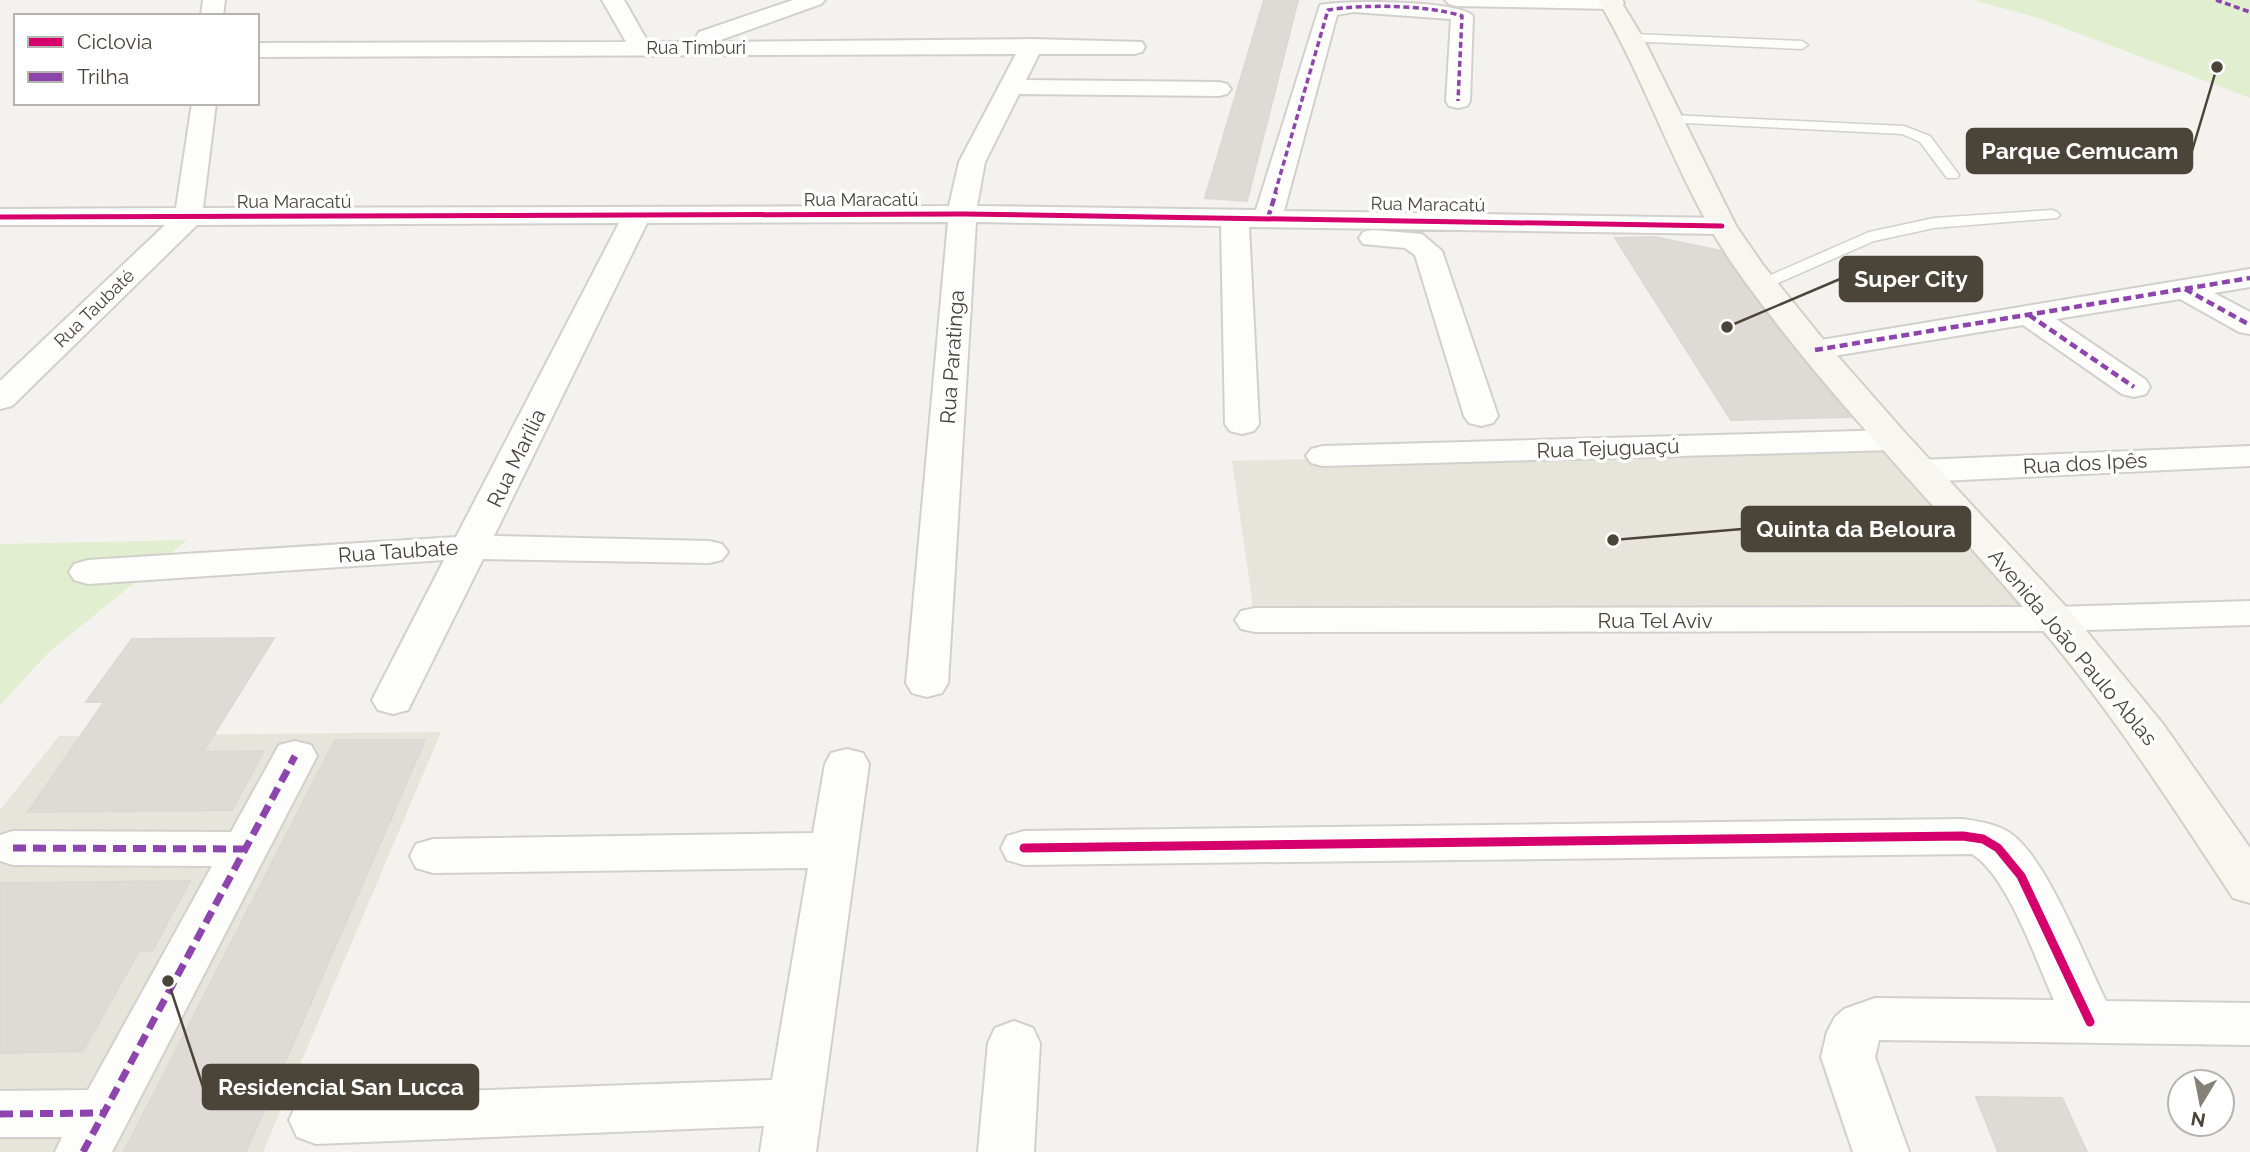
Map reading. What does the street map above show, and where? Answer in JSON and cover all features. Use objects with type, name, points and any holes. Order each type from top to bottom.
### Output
[{"type":"street","points":[[613,0],[640,47]]},
{"type":"street","points":[[678,47],[814,0]]},
{"type":"street","points":[[1456,0],[1611,2]]},
{"type":"street","name":"Avenida João Paulo Ablas","points":[[1611,2],[1632,38],[1722,226],[1763,284],[1815,350],[1920,471],[2055,619],[2148,734],[2250,885]]},
{"type":"street","points":[[1269,218],[1328,10],[1353,6],[1447,11],[1462,16],[1458,102]]},
{"type":"street","name":"Rua Paratinga","points":[[927,683],[964,193],[972,162],[1032,46]]},
{"type":"street","name":"Rua Timburi","points":[[259,50],[1134,47]]},
{"type":"street","points":[[1010,87],[1219,89]]},
{"type":"street","points":[[188,218],[203,110]]},
{"type":"street","name":"Rua Maracatú","points":[[0,217],[963,214],[1235,228],[1269,218],[1722,226]]},
{"type":"street","name":"Rua Marília","points":[[393,700],[473,547],[637,215]]},
{"type":"street","name":"Rua Taubaté","points":[[0,399],[188,218]]},
{"type":"street","points":[[1242,425],[1235,228],[1397,238],[1422,244],[1431,258],[1480,416]]},
{"type":"street","points":[[1815,350],[2250,278]]},
{"type":"street","points":[[2185,289],[2250,324]]},
{"type":"street","points":[[2028,315],[2134,387]]},
{"type":"street","name":"Rua Tejuguaçú","points":[[1323,456],[1893,440]]},
{"type":"street","name":"Rua dos Ipês","points":[[1920,471],[2250,456]]},
{"type":"street","name":"Rua Taubate","points":[[88,572],[473,547],[709,552]]},
{"type":"street","name":"Rua Tel Aviv","points":[[1255,620],[2055,619],[2250,612]]},
{"type":"street","points":[[0,1114],[94,1132],[295,755]]},
{"type":"street","points":[[316,1120],[791,1127],[847,764]]},
{"type":"street","points":[[1024,848],[1963,836],[1983,839],[1998,848],[2021,876],[2090,1022]]},
{"type":"street","points":[[13,848],[243,849]]},
{"type":"street","points":[[433,856],[834,850]]},
{"type":"street","points":[[1881,1152],[1849,1057],[1853,1032],[1862,1024],[1875,1020],[2250,1024]]},
{"type":"street","points":[[1006,1152],[1014,1043]]},
{"type":"lane","points":[[1632,38],[1802,45]]},
{"type":"lane","points":[[1671,119],[1904,131],[1925,139],[1952,175]]},
{"type":"lane","points":[[1763,284],[1870,237],[1934,223],[2052,215]]},
{"type":"shaded area","points":[[1895,442],[2055,619],[1255,620],[1232,461]]},
{"type":"shaded area","points":[[441,732],[263,1152],[0,1152],[0,810],[59,736]]},
{"type":"green space","points":[[1973,0],[2250,0],[2250,98],[2035,17]]},
{"type":"green space","points":[[187,540],[49,652],[0,705],[0,544]]},
{"type":"building","points":[[1264,0],[1298,0],[1247,201],[1205,198]]},
{"type":"building","points":[[1655,237],[1721,251],[1774,324],[1850,417],[1731,420],[1615,238]]},
{"type":"building","points":[[274,638],[203,752],[264,751],[232,810],[28,812],[104,702],[86,702],[132,639]]},
{"type":"building","points":[[335,740],[425,740],[246,1152],[124,1152]]},
{"type":"building","points":[[190,881],[152,951],[139,951],[83,1051],[0,1053],[0,883]]},
{"type":"building","points":[[1976,1097],[2062,1098],[2087,1152],[1998,1152]]},
{"type":"marked path","points":[[2216,0],[2250,12]]},
{"type":"marked path","points":[[1268,218],[1328,10],[1353,6],[1447,11],[1462,16],[1458,101]]},
{"type":"marked path","points":[[1815,350],[2250,278]]},
{"type":"marked path","points":[[2185,289],[2250,325]]},
{"type":"marked path","points":[[2029,315],[2134,387]]},
{"type":"marked path","points":[[83,1152],[295,756]]},
{"type":"marked path","points":[[13,848],[243,849]]},
{"type":"marked path","points":[[0,1114],[104,1113]]},
{"type":"cycle path","points":[[0,217],[963,214],[1722,226]]},
{"type":"cycle path","points":[[1024,848],[1963,836],[1983,839],[1998,848],[2021,876],[2090,1022]]},
{"type":"place","name":"Parque Cemucam","points":[[2217,67]]},
{"type":"place","name":"Super City","points":[[1727,327]]},
{"type":"place","name":"Quinta da Beloura","points":[[1613,540]]},
{"type":"place","name":"Residencial San Lucca","points":[[168,981]]}]
